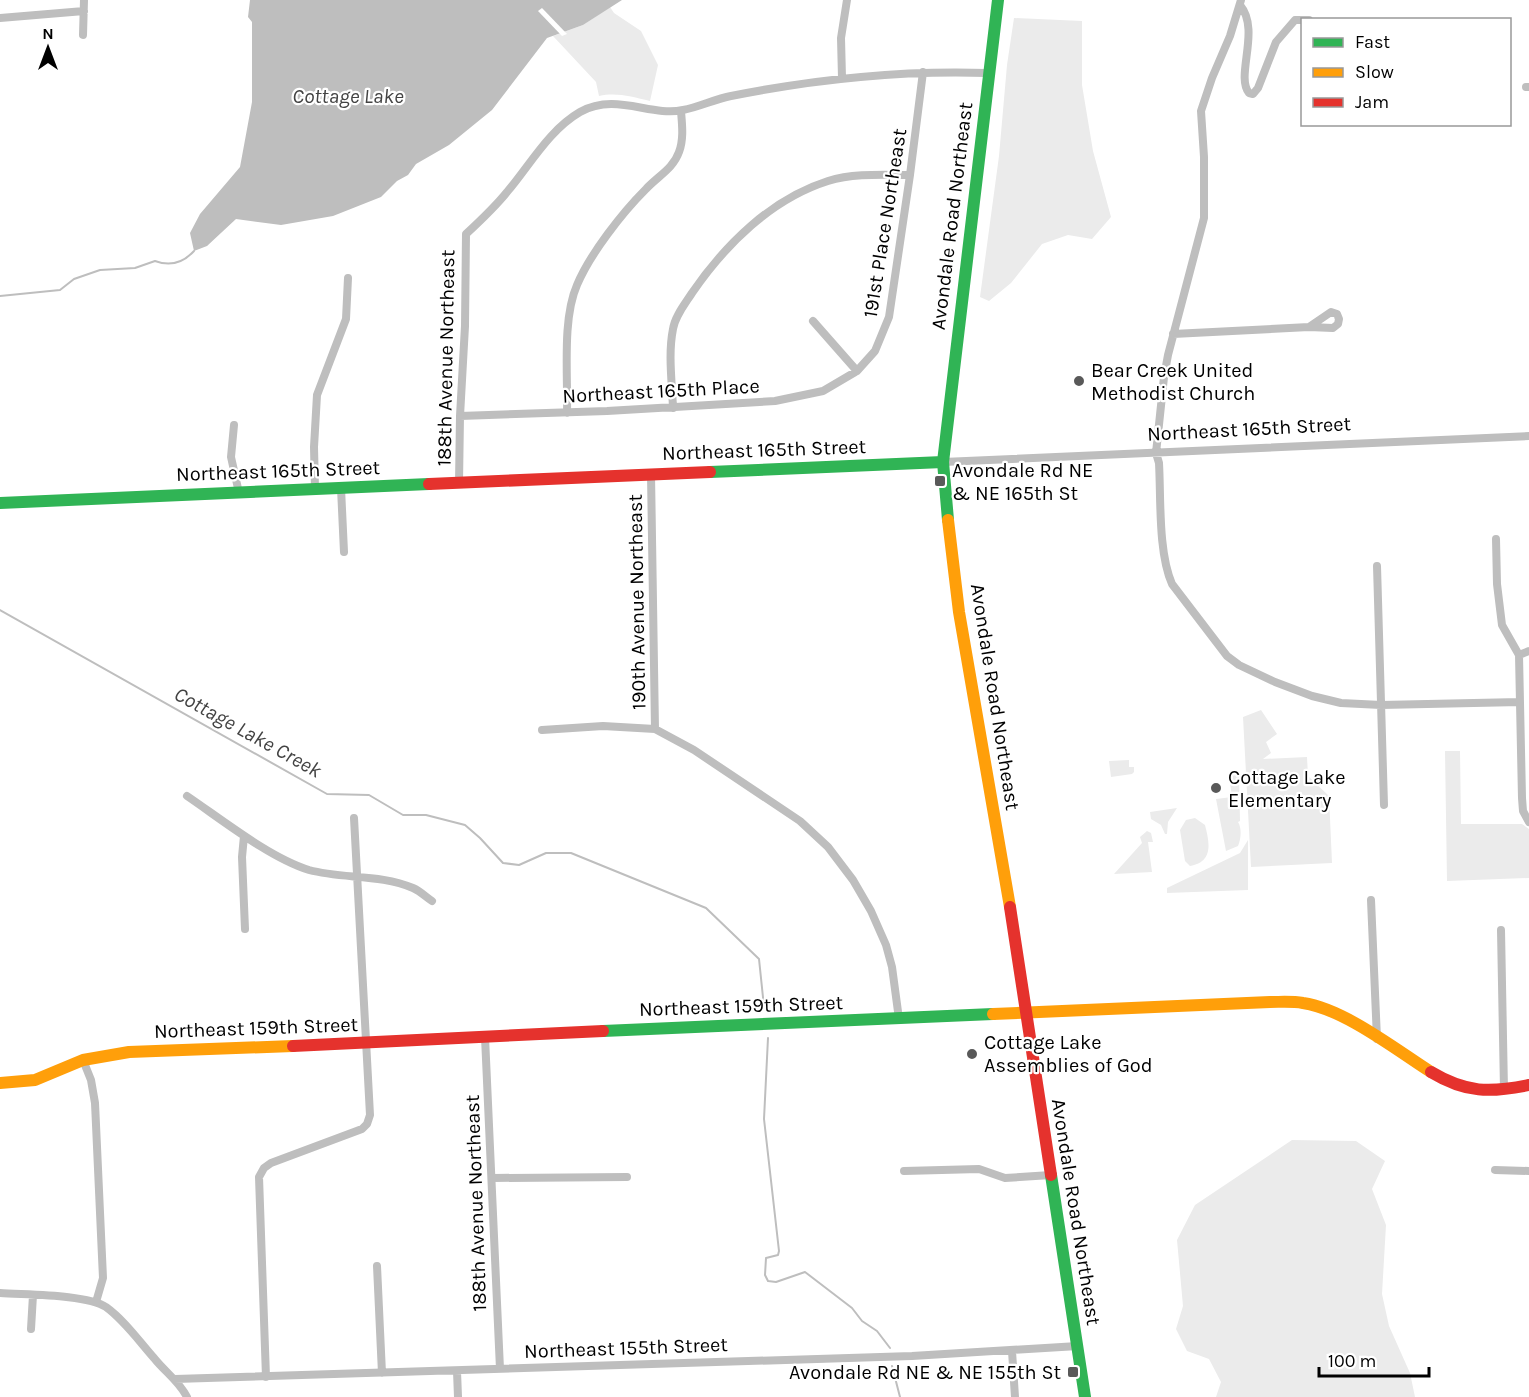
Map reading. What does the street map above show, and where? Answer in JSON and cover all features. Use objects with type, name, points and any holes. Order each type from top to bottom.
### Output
[{"type":"street","points":[[83,35],[84,0]]},
{"type":"street","points":[[842,78],[841,38],[847,0]]},
{"type":"street","name":"Avondale Road Northeast","points":[[998,0],[943,462],[959,612],[1027,1013],[1085,1397]]},
{"type":"street","points":[[1241,3],[1247,14],[1249,40],[1246,90],[1249,93],[1254,94],[1258,88],[1276,42],[1294,20],[1301,20]]},
{"type":"street","points":[[1241,3],[1201,111],[1204,218],[1164,377],[1156,453],[1159,463],[1165,563],[1172,584],[1227,656],[1239,666],[1312,696],[1341,703],[1381,705],[1520,702]]},
{"type":"street","points":[[0,18],[84,11]]},
{"type":"street","points":[[567,413],[568,324],[576,287],[590,258],[622,217],[646,189],[670,168],[679,152],[682,137],[681,111],[729,96],[842,78],[923,72],[988,73]]},
{"type":"street","name":"191st Place Northeast","points":[[857,371],[875,351],[889,317],[923,72]]},
{"type":"street","name":"188th Avenue Northeast","points":[[459,483],[466,234],[505,195],[553,134],[581,112],[604,105],[622,104],[681,111]]},
{"type":"street","points":[[673,408],[673,328],[680,310],[700,281],[746,230],[777,207],[808,189],[830,181],[853,176],[910,175]]},
{"type":"street","points":[[315,489],[314,447],[317,396],[346,319],[348,278]]},
{"type":"street","points":[[813,321],[857,371]]},
{"type":"street","points":[[1173,334],[1309,327]]},
{"type":"street","name":"Northeast 165th Place","points":[[460,416],[673,408],[776,401],[824,391],[857,371]]},
{"type":"street","points":[[234,424],[231,457],[239,492]]},
{"type":"street","name":"Northeast 165th Street","points":[[0,502],[1529,436]]},
{"type":"street","name":"190th Avenue Northeast","points":[[651,474],[655,729]]},
{"type":"street","points":[[341,488],[344,552]]},
{"type":"street","points":[[1496,539],[1497,584],[1502,625],[1519,655],[1522,798],[1523,811],[1529,822]]},
{"type":"street","points":[[1377,566],[1384,805]]},
{"type":"street","points":[[1519,655],[1529,651]]},
{"type":"street","points":[[542,730],[603,726],[655,729],[694,750],[800,821],[828,847],[871,912],[886,945],[892,966],[899,1019]]},
{"type":"street","points":[[187,796],[244,836],[294,864],[327,873],[394,882],[415,889],[432,901]]},
{"type":"street","points":[[266,1377],[259,1177],[264,1168],[273,1162],[362,1129],[367,1124],[370,1115],[354,818]]},
{"type":"street","points":[[244,836],[242,857],[245,929]]},
{"type":"street","points":[[1371,900],[1377,1039]]},
{"type":"street","points":[[1501,930],[1503,1090],[1529,1085]]},
{"type":"street","name":"Northeast 159th Street","points":[[0,1083],[43,1078],[83,1060],[129,1052],[1270,1002],[1303,1003],[1329,1010],[1443,1079],[1467,1089],[1503,1090]]},
{"type":"street","name":"188th Avenue Northeast","points":[[485,1036],[500,1369]]},
{"type":"street","points":[[83,1060],[91,1080],[95,1103],[103,1278],[100,1304]]},
{"type":"street","points":[[904,1171],[979,1169],[1005,1178],[1051,1175]]},
{"type":"street","points":[[1495,1170],[1529,1171]]},
{"type":"street","points":[[493,1178],[627,1177]]},
{"type":"street","points":[[377,1266],[382,1373]]},
{"type":"street","points":[[0,1293],[100,1304],[115,1315],[175,1379],[187,1397]]},
{"type":"street","points":[[31,1329],[33,1295]]},
{"type":"street","name":"Northeast 155th Street","points":[[175,1379],[1012,1351],[1078,1346]]},
{"type":"street","points":[[1012,1351],[1015,1397]]},
{"type":"street","points":[[457,1371],[458,1397]]},
{"type":"shaded area","points":[[610,7],[614,13],[641,31],[658,65],[650,101],[618,95],[599,96],[596,82],[553,36],[583,25]]},
{"type":"shaded area","points":[[1014,18],[1082,21],[1082,85],[1093,151],[1111,217],[1092,239],[1068,235],[1042,244],[1011,283],[989,301],[980,297],[999,156],[1007,65]]},
{"type":"shaded area","points":[[1261,710],[1277,734],[1266,742],[1271,753],[1263,759],[1307,757],[1308,776],[1329,796],[1332,863],[1251,867],[1243,717]]},
{"type":"shaded area","points":[[1445,751],[1460,751],[1461,824],[1522,824],[1529,829],[1529,878],[1447,881]]},
{"type":"shaded area","points":[[1129,760],[1129,767],[1134,767],[1132,774],[1111,777],[1109,761]]},
{"type":"shaded area","points":[[1239,775],[1240,840],[1238,846],[1226,851],[1216,799],[1232,797],[1229,776]]},
{"type":"shaded area","points":[[1177,808],[1168,822],[1167,834],[1165,834],[1161,825],[1151,819],[1150,812]]},
{"type":"shaded area","points":[[1195,818],[1205,825],[1209,845],[1203,861],[1190,866],[1185,861],[1180,830],[1186,820]]},
{"type":"shaded area","points":[[1147,831],[1151,833],[1153,842],[1148,842],[1152,872],[1114,874],[1142,843],[1140,837]]},
{"type":"shaded area","points":[[1248,840],[1248,890],[1167,893],[1167,888],[1240,853]]},
{"type":"shaded area","points":[[1292,1140],[1356,1141],[1385,1161],[1372,1189],[1386,1225],[1382,1294],[1389,1326],[1410,1373],[1415,1397],[1216,1397],[1221,1382],[1209,1359],[1187,1351],[1176,1329],[1183,1306],[1177,1240],[1195,1205]]},
{"type":"water","name":"Cottage Lake","points":[[250,0],[622,0],[583,25],[547,38],[492,110],[449,145],[416,164],[408,175],[397,181],[381,197],[333,216],[281,225],[236,219],[207,246],[194,251],[190,233],[200,214],[240,167],[252,102],[252,22],[248,17]]},
{"type":"pier","points":[[542,8],[567,34],[562,36],[538,11]]},
{"type":"waterway","name":"Cottage Lake Creek","points":[[0,296],[60,290],[74,279],[100,270],[135,268],[155,261],[166,264],[176,263],[194,251]]},
{"type":"waterway","name":"Cottage Lake Creek","points":[[0,610],[327,794],[369,795],[403,815],[426,815],[465,825],[503,863],[519,865],[546,853],[571,853],[706,908],[759,959],[764,1007]]},
{"type":"waterway","name":"Cottage Lake Creek","points":[[768,1038],[764,1119],[779,1251],[778,1255],[766,1258],[765,1275],[768,1281],[776,1282],[805,1272],[852,1308],[862,1321],[877,1331],[890,1348]]},
{"type":"waterway","name":"Cottage Lake Creek","points":[[892,1366],[900,1397]]},
{"type":"traffic: fast","points":[[948,520],[943,462],[998,0]]},
{"type":"traffic: fast","points":[[710,472],[943,462]]},
{"type":"traffic: fast","points":[[0,503],[429,484]]},
{"type":"traffic: fast","points":[[603,1031],[993,1014]]},
{"type":"traffic: fast","points":[[1051,1175],[1085,1397]]},
{"type":"traffic: slow","points":[[948,520],[959,612],[1010,907]]},
{"type":"traffic: slow","points":[[993,1014],[1299,1002],[1319,1007],[1352,1021],[1431,1072]]},
{"type":"traffic: slow","points":[[0,1083],[35,1080],[83,1060],[129,1052],[293,1046]]},
{"type":"traffic: jam","points":[[429,484],[710,472]]},
{"type":"traffic: jam","points":[[1010,907],[1051,1175]]},
{"type":"traffic: jam","points":[[293,1046],[603,1031]]},
{"type":"traffic: jam","points":[[1431,1072],[1456,1084],[1478,1089],[1490,1090],[1529,1085]]},
{"type":"place","name":"Bear Creek United Methodist Church","points":[[1079,381]]},
{"type":"place","name":"Avondale Rd NE & NE 165th St","points":[[940,481]]},
{"type":"place","name":"Cottage Lake Elementary","points":[[1216,788]]},
{"type":"place","name":"Cottage Lake Assemblies of God","points":[[972,1054]]},
{"type":"place","name":"Avondale Rd NE & NE 155th St","points":[[1073,1372]]}]
